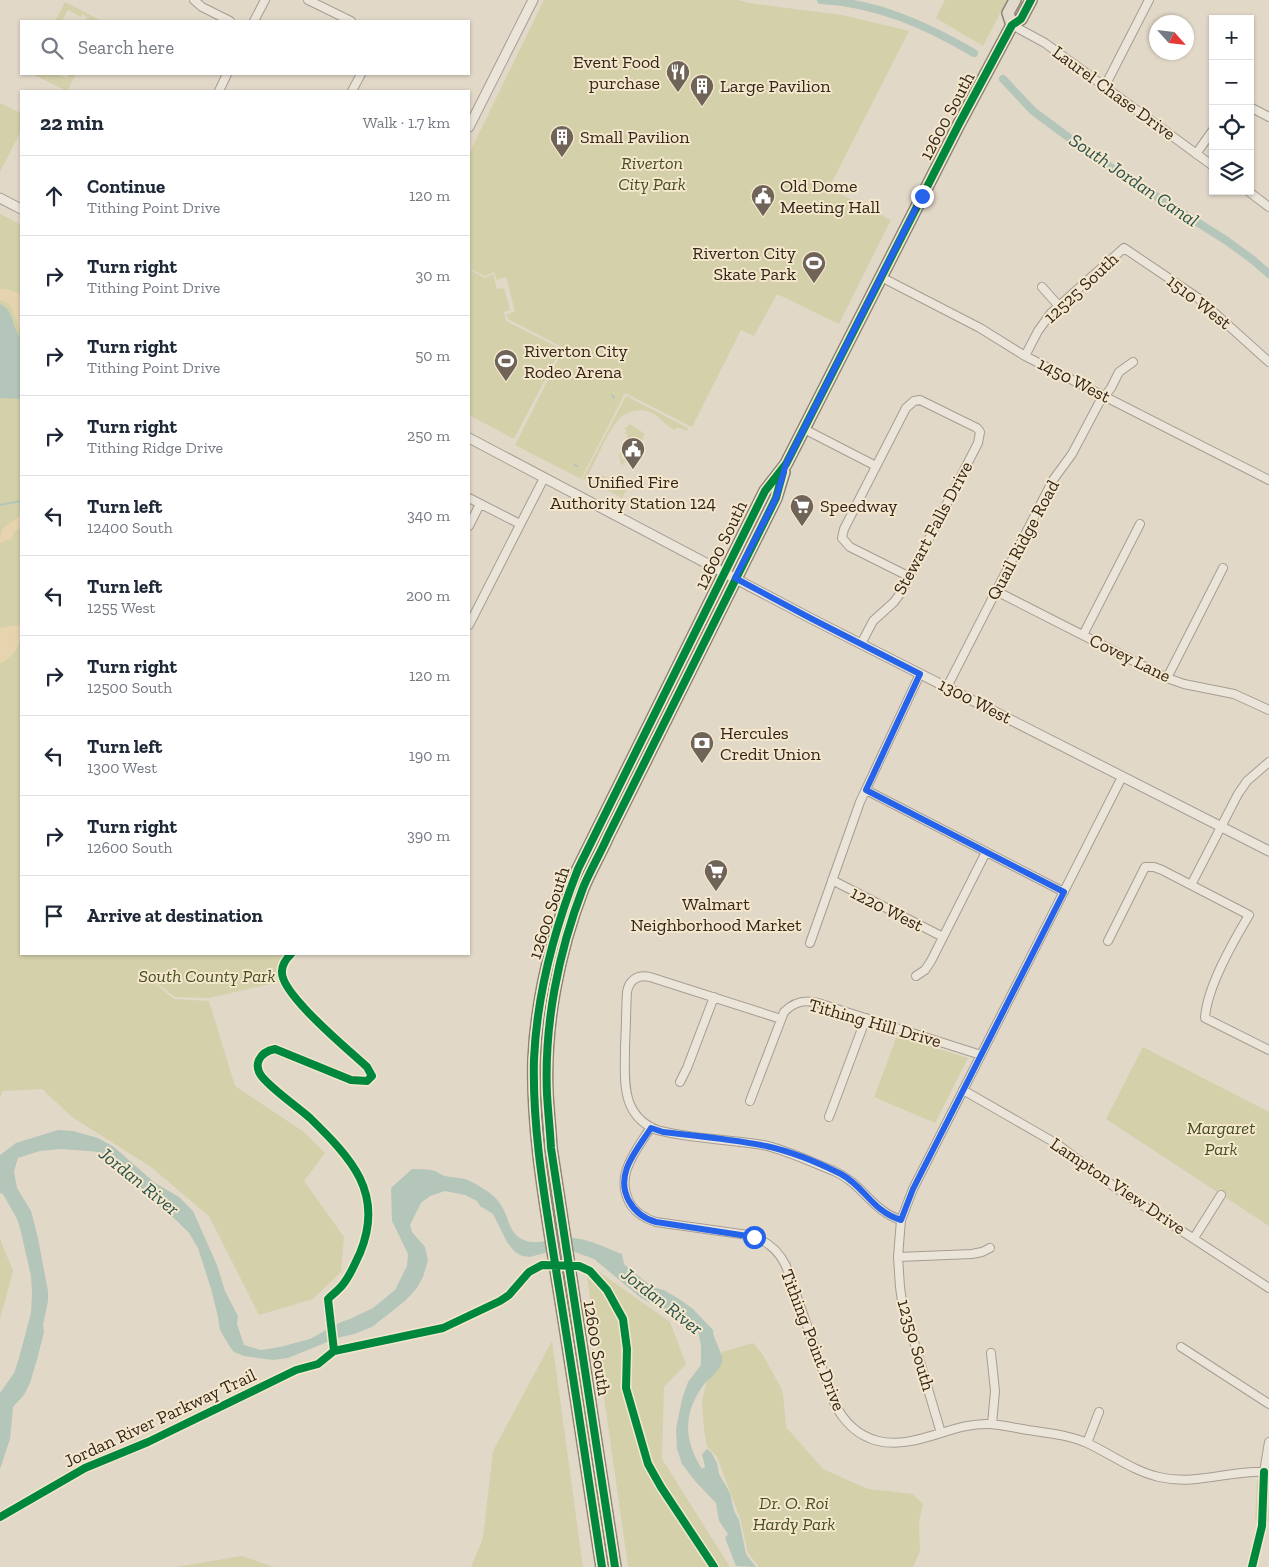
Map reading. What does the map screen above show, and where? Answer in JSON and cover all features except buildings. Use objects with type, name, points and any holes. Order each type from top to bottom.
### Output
[{"type":"main road","name":"12600 South","points":[[1012,25],[1008,14],[1015,0]]},
{"type":"main road","name":"12600 South","points":[[602,1567],[549,1225],[538,1148],[534,1097],[534,1058],[540,1004],[546,969],[554,939],[563,908],[578,869],[765,491],[786,464],[1012,25],[1021,19],[1031,0]]},
{"type":"main road","name":"12600 South","points":[[615,1567],[551,1148],[547,1094],[551,1016],[558,973],[568,933],[584,888],[776,498],[786,464]]},
{"type":"street","points":[[194,0],[202,7],[228,20]]},
{"type":"street","points":[[255,20],[265,0]]},
{"type":"street","points":[[308,0],[348,20]]},
{"type":"street","points":[[470,125],[533,0]]},
{"type":"street","points":[[1105,86],[1150,0]]},
{"type":"street","name":"Laurel Chase Drive","points":[[1012,25],[1045,43],[1209,163]]},
{"type":"street","points":[[219,90],[226,75]]},
{"type":"street","points":[[353,90],[360,75]]},
{"type":"street","points":[[1254,109],[1269,117]]},
{"type":"street","points":[[1196,154],[1209,136]]},
{"type":"street","points":[[1253,195],[1269,207]]},
{"type":"street","points":[[0,198],[20,208]]},
{"type":"street","name":"12525 South","points":[[1025,356],[1044,322],[1058,305],[1124,248]]},
{"type":"street","name":"1510 West","points":[[1124,248],[1198,298],[1269,362]]},
{"type":"street","name":"1450 West","points":[[881,277],[980,328],[1025,356],[1269,480]]},
{"type":"street","points":[[1042,287],[1058,305]]},
{"type":"street","name":"Quail Ridge Road","points":[[947,687],[1053,480],[1072,454],[1099,403],[1119,372],[1133,362]]},
{"type":"street","name":"Stewart Falls Drive","points":[[862,644],[873,621],[897,599],[910,577],[978,443],[980,432],[975,426],[926,402],[914,401],[906,408],[876,466]]},
{"type":"street","points":[[804,429],[876,466],[844,529],[842,538],[850,547],[910,577]]},
{"type":"street","name":"1300 West","points":[[470,439],[920,674],[1269,851]]},
{"type":"street","points":[[470,623],[544,478]]},
{"type":"street","points":[[470,499],[520,524]]},
{"type":"street","points":[[470,524],[480,504]]},
{"type":"street","points":[[1083,635],[1140,524]]},
{"type":"street","points":[[1167,678],[1223,568]]},
{"type":"street","name":"Covey Lane","points":[[996,591],[1167,678],[1184,684],[1234,694],[1269,710]]},
{"type":"street","points":[[810,943],[866,790],[920,674]]},
{"type":"street","points":[[1191,885],[1238,794],[1247,781],[1269,762]]},
{"type":"street","name":"12350 South","points":[[941,1433],[902,1301],[898,1257],[901,1220],[913,1189],[1122,776]]},
{"type":"street","points":[[866,790],[1064,892]]},
{"type":"street","points":[[916,976],[925,970],[931,961],[986,852]]},
{"type":"street","points":[[1108,941],[1145,867],[1154,867],[1162,870],[1249,914],[1216,980],[1205,1018],[1269,1050]]},
{"type":"street","name":"1220 West","points":[[832,880],[943,937]]},
{"type":"street","name":"Tithing Hill Drive","points":[[651,1128],[639,1118],[632,1108],[624,1085],[627,992],[632,981],[641,976],[781,1019],[784,1012],[793,1004],[808,1001],[981,1055]]},
{"type":"street","points":[[680,1082],[714,997]]},
{"type":"street","points":[[829,1117],[866,1018]]},
{"type":"street","points":[[750,1101],[781,1019]]},
{"type":"street","name":"Lampton View Drive","points":[[963,1090],[1057,1144],[1116,1188],[1269,1288]]},
{"type":"street","points":[[651,1128],[663,1132],[763,1145],[781,1150],[842,1175],[858,1186],[884,1213],[901,1220]]},
{"type":"street","name":"Tithing Point Drive","points":[[651,1128],[630,1159],[624,1176],[626,1193],[633,1208],[644,1218],[656,1222],[748,1235],[760,1239],[771,1246],[779,1254],[786,1266],[834,1402],[846,1421],[863,1435],[886,1442],[902,1442],[963,1426],[992,1424],[1062,1436],[1087,1443],[1143,1472],[1169,1479],[1195,1480],[1244,1472],[1267,1472]]},
{"type":"street","points":[[1194,1238],[1222,1195]]},
{"type":"street","points":[[898,1257],[972,1254],[990,1248]]},
{"type":"street","points":[[1181,1347],[1269,1404]]},
{"type":"street","points":[[991,1353],[995,1391],[992,1424]]},
{"type":"street","points":[[1087,1443],[1098,1412]]},
{"type":"street","points":[[1267,1472],[1269,1442]]},
{"type":"green space","name":"Riverton City Park","points":[[544,0],[738,0],[842,15],[909,31],[829,188],[891,220],[839,324],[777,294],[754,336],[741,330],[692,427],[625,393],[581,479],[515,445],[564,348],[508,319],[506,315],[515,311],[506,277],[497,280],[494,272],[485,276],[470,268],[470,152]]},
{"type":"green space","points":[[945,0],[1007,0],[983,46],[936,18]]},
{"type":"green space","points":[[65,2],[100,20],[88,20],[82,14],[81,17],[68,10],[63,20],[56,20]]},
{"type":"green space","points":[[34,75],[57,75],[67,78],[68,75],[75,75],[68,90]]},
{"type":"green space","points":[[0,103],[20,113],[20,133],[0,172]]},
{"type":"green space","name":"South County Park","points":[[0,214],[20,224],[20,955],[294,955],[270,984],[209,998],[175,997],[134,966],[174,999],[209,1001],[235,1086],[304,1132],[325,1153],[304,1181],[344,1237],[341,1272],[313,1299],[259,1315],[209,1216],[151,1167],[72,1117],[42,1089],[3,1091],[0,1098]]},
{"type":"green space","name":"Riverton City Rodeo Arena","points":[[470,270],[485,278],[493,274],[497,289],[504,288],[510,310],[504,312],[506,321],[561,349],[514,439],[470,416]]},
{"type":"green space","points":[[626,396],[688,428],[687,431],[677,427],[675,430],[654,414],[646,411],[638,410],[627,414],[615,423],[586,479],[582,480]]},
{"type":"green space","points":[[630,424],[645,434],[639,445],[635,443],[630,453],[624,451],[621,458],[625,460],[623,465],[620,464],[619,456],[628,445],[625,441],[628,435],[625,433],[627,430],[624,429]]},
{"type":"green space","points":[[599,474],[628,488],[622,498],[595,484]]},
{"type":"green space","points":[[897,1036],[968,1058],[935,1123],[874,1097]]},
{"type":"green space","name":"Margaret Park","points":[[1143,1047],[1269,1112],[1269,1226],[1106,1119]]},
{"type":"green space","points":[[0,1239],[13,1271],[0,1319]]},
{"type":"green space","points":[[585,1262],[670,1322],[686,1364],[664,1387],[662,1459],[730,1567],[628,1567]]},
{"type":"green space","points":[[552,1341],[583,1567],[471,1567],[483,1538],[493,1451]]},
{"type":"green space","name":"Dr. O. Roi Hardy Park","points":[[753,1343],[763,1355],[780,1386],[783,1394],[786,1427],[823,1469],[868,1489],[913,1494],[923,1504],[919,1521],[920,1551],[913,1567],[759,1567],[748,1553],[740,1518],[717,1457],[707,1446],[702,1401],[708,1376],[716,1369],[722,1352]]},
{"type":"green space","points":[[1257,1480],[1269,1480],[1269,1522],[1255,1521]]},
{"type":"green space","points":[[242,1556],[274,1567],[176,1567]]},
{"type":"sand","points":[[0,289],[7,289],[20,294],[20,329],[11,306],[0,300]]},
{"type":"sand","points":[[20,515],[20,528],[15,531],[11,539],[0,543],[3,528]]},
{"type":"sand","points":[[20,626],[19,644],[14,653],[0,664],[0,628]]},
{"type":"water","points":[[0,304],[11,315],[20,337],[20,399],[0,398]]},
{"type":"water","name":"Jordan River","points":[[58,1130],[73,1131],[98,1138],[114,1147],[155,1183],[179,1197],[193,1211],[217,1265],[225,1291],[238,1316],[237,1324],[244,1345],[261,1350],[310,1339],[341,1322],[373,1308],[395,1290],[407,1266],[408,1254],[392,1221],[391,1188],[412,1169],[426,1169],[445,1176],[462,1178],[481,1187],[498,1201],[513,1231],[526,1241],[539,1242],[560,1238],[574,1238],[592,1242],[622,1254],[624,1264],[652,1287],[664,1290],[693,1309],[713,1330],[722,1362],[717,1371],[705,1383],[693,1404],[689,1415],[689,1436],[691,1447],[702,1469],[705,1467],[702,1454],[707,1449],[711,1452],[717,1463],[719,1474],[730,1493],[734,1511],[739,1520],[746,1554],[756,1567],[736,1566],[725,1538],[728,1534],[719,1521],[716,1503],[682,1464],[677,1449],[676,1429],[682,1399],[688,1382],[701,1365],[701,1345],[698,1332],[679,1321],[667,1311],[641,1298],[594,1259],[575,1252],[559,1249],[530,1257],[522,1256],[515,1252],[507,1242],[493,1214],[480,1206],[477,1201],[465,1195],[445,1191],[430,1196],[421,1203],[410,1225],[412,1232],[425,1247],[428,1260],[423,1277],[417,1288],[405,1301],[372,1327],[337,1338],[288,1358],[273,1360],[244,1356],[234,1352],[220,1330],[211,1289],[198,1248],[189,1233],[174,1218],[162,1210],[110,1158],[100,1152],[61,1149],[40,1151],[18,1158],[14,1171],[17,1188],[31,1211],[38,1238],[48,1291],[48,1301],[43,1325],[44,1332],[38,1356],[30,1383],[24,1395],[13,1407],[10,1439],[0,1469],[0,1393],[14,1373],[19,1358],[31,1313],[32,1294],[31,1276],[20,1228],[3,1194],[0,1193],[0,1155],[16,1143]]},
{"type":"waterway","name":"South Jordan Canal","points":[[821,0],[862,6],[900,17],[938,33],[974,53]]},
{"type":"waterway","name":"South Jordan Canal","points":[[1003,79],[1033,111],[1099,160],[1227,241],[1269,274]]},
{"type":"waterway","points":[[0,505],[20,501]]},
{"type":"cycle path","points":[[602,1567],[537,1141],[534,1086],[536,1034],[543,986],[554,939],[578,869],[765,491],[786,464],[959,124],[1012,25],[1021,19],[1031,0]]},
{"type":"cycle path","points":[[615,1567],[551,1148],[547,1068],[550,1016],[554,989],[566,938],[583,888],[776,498],[783,472]]},
{"type":"cycle path","points":[[290,955],[282,971],[284,981],[292,993],[317,1021],[367,1067],[372,1076],[367,1081],[351,1080],[275,1049],[265,1053],[258,1064],[258,1069],[264,1079],[310,1118],[339,1148],[360,1178],[366,1194],[368,1212],[367,1232],[360,1253],[346,1280],[328,1299],[334,1351]]},
{"type":"cycle path","name":"Jordan River Parkway Trail","points":[[0,1517],[85,1468],[148,1442],[296,1370],[318,1364],[334,1351],[443,1328],[500,1301],[509,1295],[529,1272],[542,1265],[579,1266],[590,1271],[607,1290],[623,1319],[627,1349],[626,1388],[648,1464],[714,1567]]},
{"type":"cycle path","points":[[1252,1567],[1262,1526],[1264,1472]]},
{"type":"place","name":"Event Food purchase","points":[[678,93]]},
{"type":"place","name":"Large Pavilion","points":[[702,107]]},
{"type":"place","name":"Small Pavilion","points":[[562,158]]},
{"type":"place","name":"Old Dome Meeting Hall","points":[[763,217]]},
{"type":"place","name":"Riverton City Skate Park","points":[[814,284]]},
{"type":"place","name":"Riverton City Rodeo Arena","points":[[506,382]]},
{"type":"place","name":"Unified Fire Authority Station 124","points":[[633,470]]},
{"type":"place","name":"Speedway","points":[[802,527]]},
{"type":"place","name":"Hercules Credit Union","points":[[702,764]]},
{"type":"place","name":"Walmart Neighborhood Market","points":[[716,892]]},
{"type":"route","points":[[754,1237],[656,1222],[644,1218],[633,1208],[624,1185],[626,1167],[651,1128],[663,1132],[763,1145],[781,1150],[842,1175],[858,1186],[884,1213],[901,1220],[913,1189],[1064,892],[866,790],[920,674],[735,578],[776,498],[786,464],[922,196]]}]
